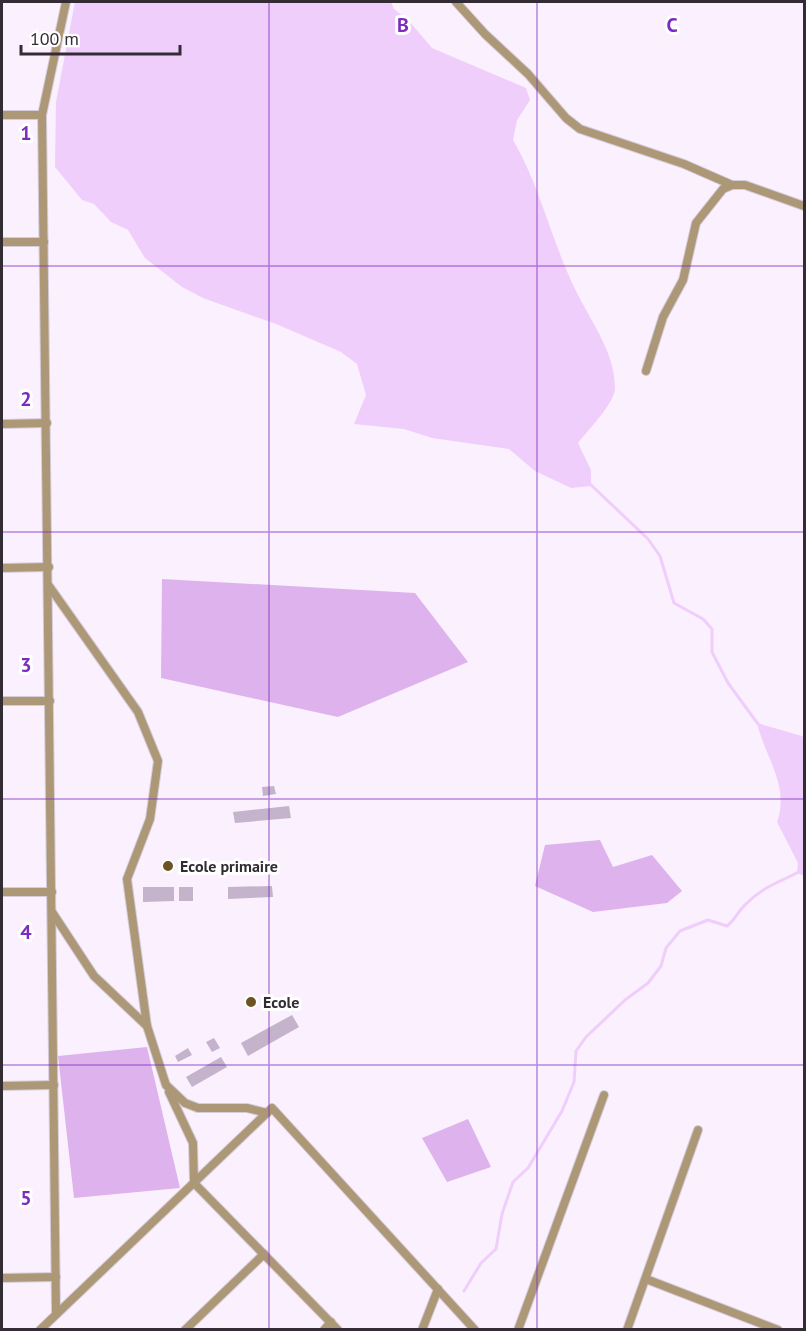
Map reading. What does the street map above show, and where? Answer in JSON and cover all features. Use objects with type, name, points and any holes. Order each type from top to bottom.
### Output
[{"type":"street","points":[[56,1314],[42,115],[66,2]]},
{"type":"street","points":[[456,2],[485,34],[528,75],[566,118],[580,129],[684,164],[732,185],[745,185],[804,206]]},
{"type":"street","points":[[2,115],[42,115]]},
{"type":"street","points":[[646,371],[663,317],[683,280],[696,223],[723,189],[732,185]]},
{"type":"street","points":[[2,242],[44,242]]},
{"type":"street","points":[[2,424],[47,423]]},
{"type":"street","points":[[2,568],[49,567]]},
{"type":"street","points":[[49,585],[138,712],[158,761],[150,819],[127,879],[147,1026],[166,1086],[193,1143],[194,1183],[339,1329]]},
{"type":"street","points":[[2,701],[50,700]]},
{"type":"street","points":[[2,892],[52,892]]},
{"type":"street","points":[[52,912],[94,976],[147,1026]]},
{"type":"street","points":[[2,1086],[54,1085]]},
{"type":"street","points":[[166,1086],[185,1103],[198,1108],[247,1108],[267,1113]]},
{"type":"street","points":[[518,1329],[604,1095]]},
{"type":"street","points":[[40,1329],[272,1108],[475,1329]]},
{"type":"street","points":[[627,1329],[698,1130]]},
{"type":"street","points":[[185,1329],[264,1254]]},
{"type":"street","points":[[2,1278],[56,1277]]},
{"type":"street","points":[[646,1279],[778,1329]]},
{"type":"street","points":[[423,1329],[438,1289]]},
{"type":"street","points":[[324,1329],[331,1322]]},
{"type":"shaded area","points":[[75,2],[391,2],[394,9],[409,21],[432,48],[526,88],[530,100],[517,120],[513,140],[531,176],[574,287],[606,348],[614,374],[615,388],[611,401],[578,443],[591,470],[591,486],[571,488],[535,471],[509,449],[432,438],[404,429],[354,424],[366,395],[357,364],[341,352],[276,324],[203,298],[182,287],[145,258],[128,230],[111,222],[94,204],[82,200],[55,167],[56,102]]},
{"type":"shaded area","points":[[162,579],[415,593],[468,662],[338,717],[161,678]]},
{"type":"shaded area","points":[[757,723],[802,736],[804,739],[804,876],[797,873],[798,863],[777,822],[780,809],[778,784]]},
{"type":"shaded area","points":[[600,840],[613,867],[652,855],[682,891],[667,903],[593,912],[535,886],[545,845]]},
{"type":"shaded area","points":[[147,1047],[180,1188],[74,1198],[58,1056]]},
{"type":"shaded area","points":[[468,1119],[491,1167],[447,1182],[422,1138]]},
{"type":"building","points":[[274,786],[276,794],[263,796],[262,787]]},
{"type":"building","points":[[289,806],[291,818],[235,823],[233,812]]},
{"type":"building","points":[[272,886],[273,897],[228,899],[228,887]]},
{"type":"building","points":[[143,887],[174,887],[174,901],[143,902]]},
{"type":"building","points":[[179,887],[193,887],[193,901],[179,901]]},
{"type":"building","points":[[292,1015],[299,1027],[248,1056],[241,1043]]},
{"type":"building","points":[[214,1038],[220,1048],[212,1052],[206,1042]]},
{"type":"building","points":[[188,1048],[192,1055],[178,1062],[175,1056]]},
{"type":"building","points":[[221,1057],[227,1067],[192,1087],[186,1077]]},
{"type":"waterway","points":[[590,484],[648,539],[660,556],[674,603],[703,619],[712,629],[712,652],[728,683],[758,724]]},
{"type":"waterway","points":[[464,1291],[481,1263],[496,1249],[502,1214],[513,1182],[528,1168],[562,1111],[574,1082],[576,1051],[586,1037],[625,1000],[648,983],[661,966],[666,948],[680,931],[708,920],[727,926],[753,897],[804,869]]},
{"type":"place","name":"Ecole primaire","points":[[168,866]]},
{"type":"place","name":"Ecole","points":[[251,1002]]}]
